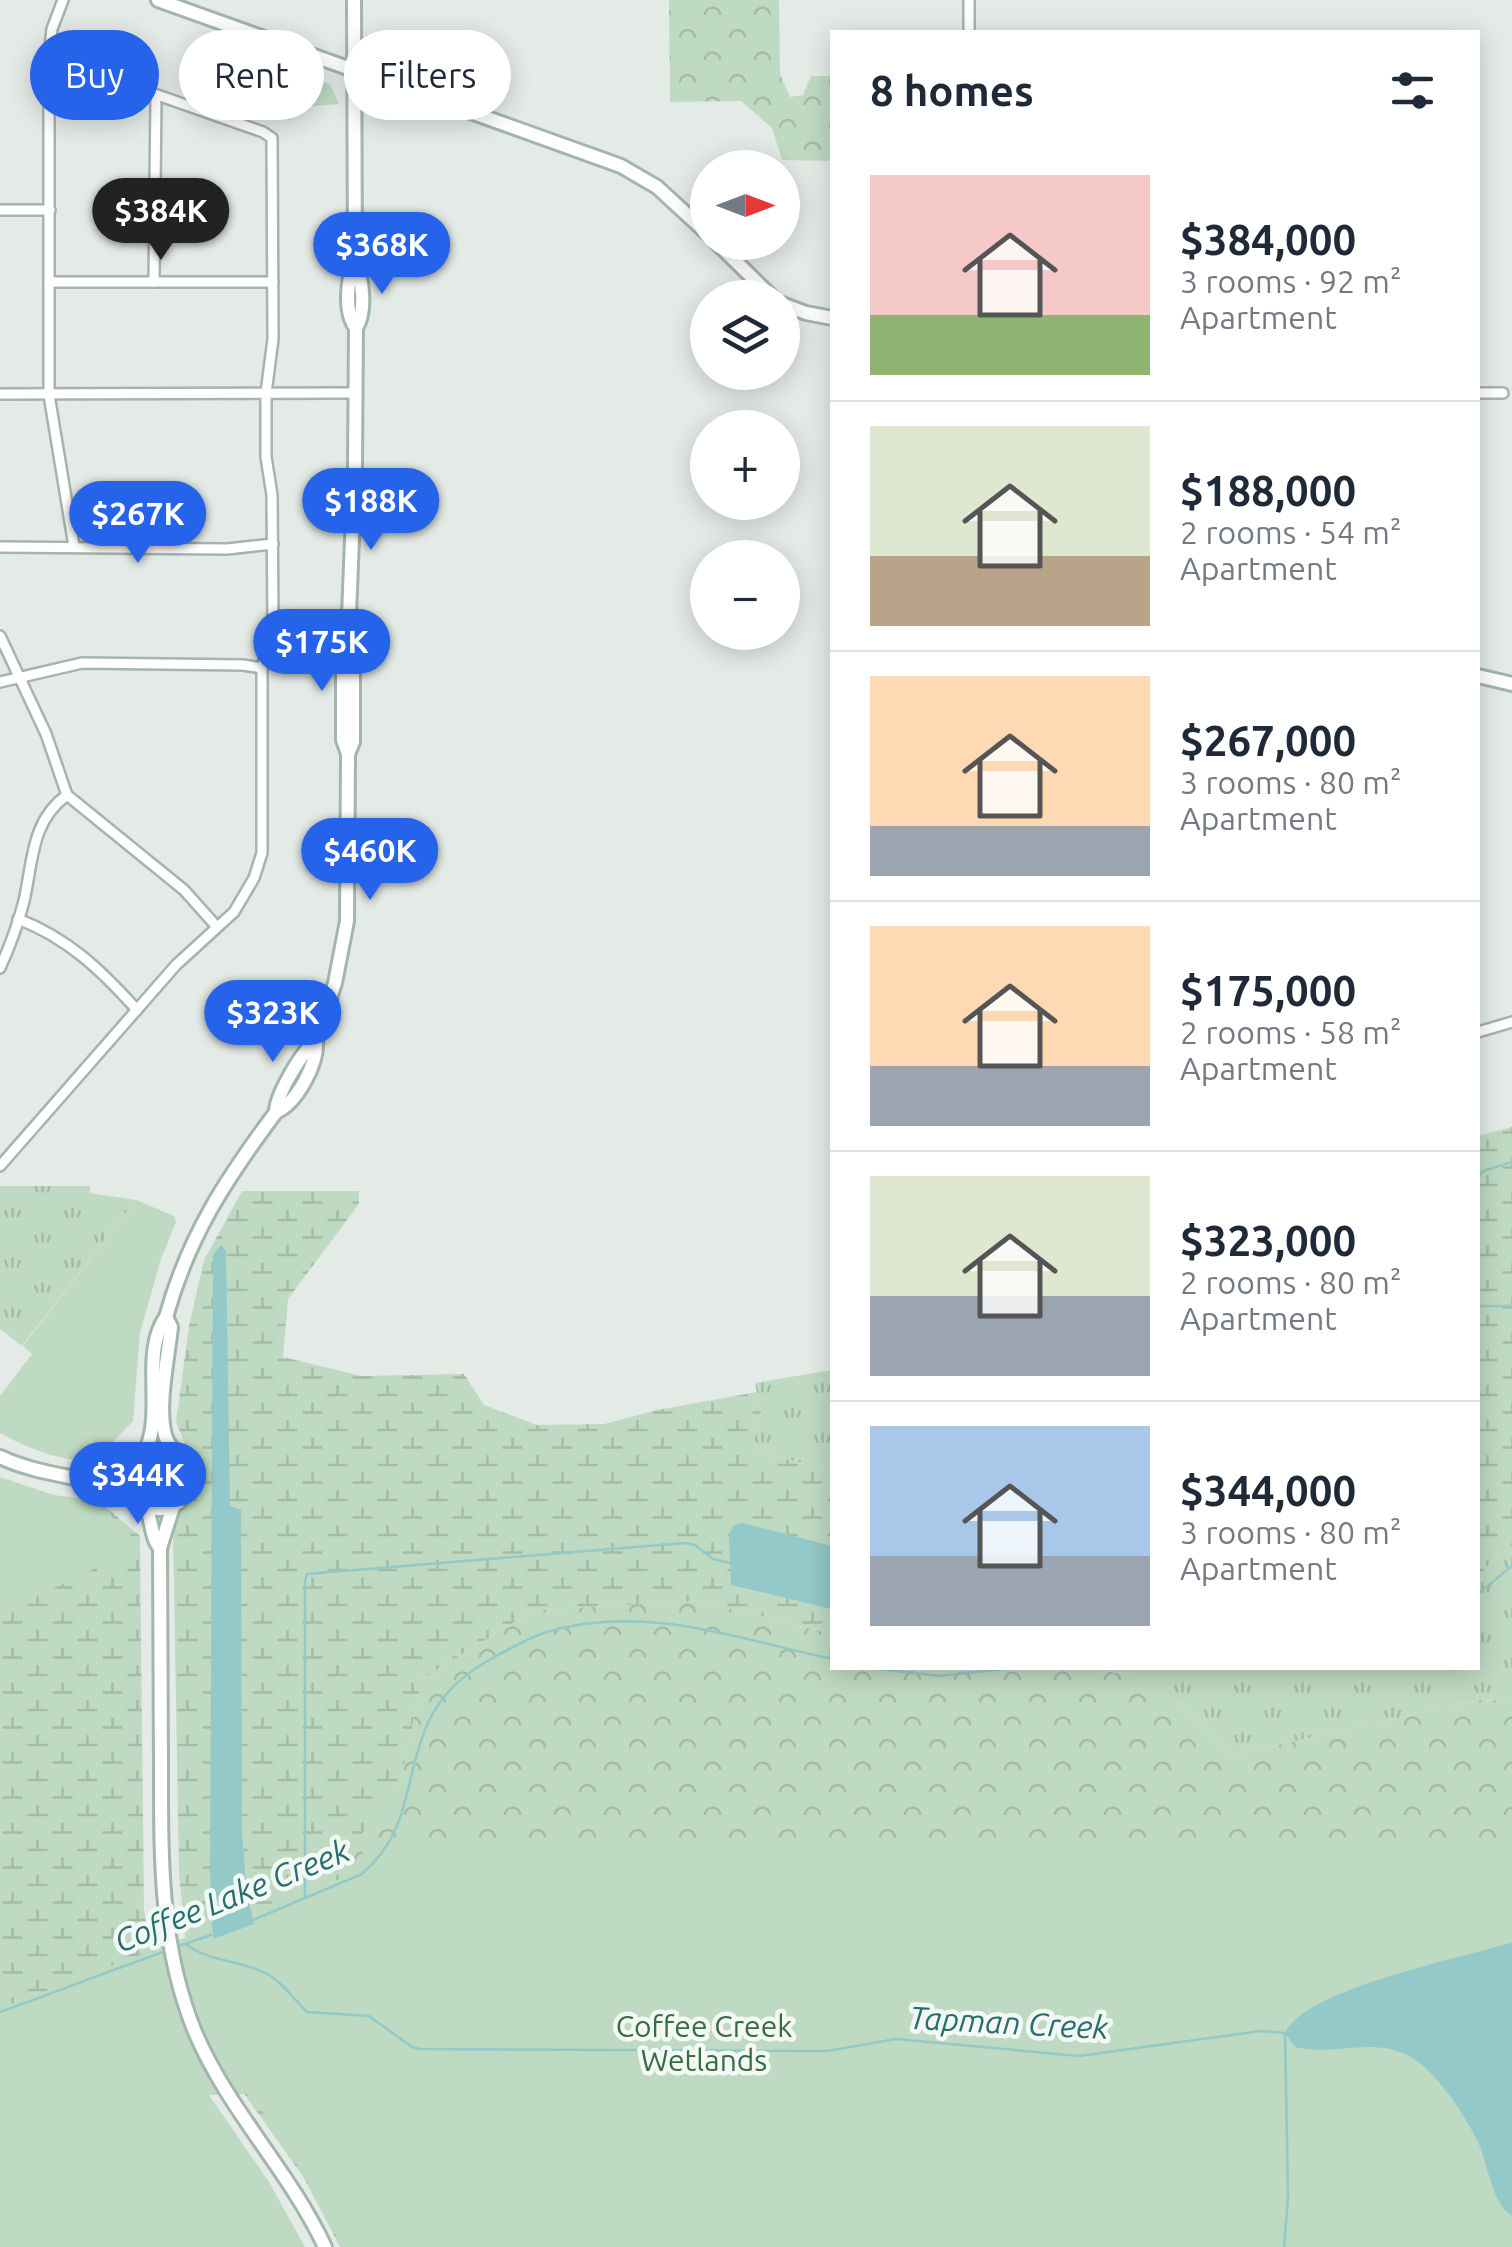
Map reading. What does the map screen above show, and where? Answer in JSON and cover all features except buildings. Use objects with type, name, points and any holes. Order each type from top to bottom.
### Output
[{"type":"main road","points":[[158,0],[344,66]]},
{"type":"main road","points":[[354,0],[354,30]]},
{"type":"main road","points":[[132,1494],[128,1478],[132,1466],[145,1452],[154,1430],[160,1326],[205,1214],[276,1112],[287,1107],[316,1052],[347,921],[348,754],[353,742],[353,648],[348,638],[356,328],[361,320],[361,275],[355,263],[355,120]]},
{"type":"main road","points":[[493,120],[629,169],[658,187],[690,217]]},
{"type":"main road","points":[[734,260],[755,280]]},
{"type":"main road","points":[[800,312],[830,318]]},
{"type":"main road","points":[[1480,676],[1512,684]]},
{"type":"main road","points":[[166,1316],[172,1328],[164,1431],[172,1452]]},
{"type":"main road","points":[[145,1452],[172,1452],[186,1464],[190,1482],[183,1498],[173,1507],[160,1548],[162,1856],[172,1958],[189,2015],[211,2065],[236,2110],[292,2186],[324,2247]]},
{"type":"main road","points":[[0,1457],[56,1475],[95,1480],[132,1466]]},
{"type":"main road","points":[[95,1480],[132,1494],[146,1508],[153,1522],[154,1542],[160,1548]]},
{"type":"main road","points":[[146,1508],[173,1507]]},
{"type":"street","points":[[52,30],[62,0]]},
{"type":"street","points":[[969,0],[970,30]]},
{"type":"street","points":[[0,1166],[176,965],[245,899],[262,854],[262,668],[273,625],[266,393],[273,339],[274,151],[269,135],[159,97]]},
{"type":"street","points":[[49,120],[49,394],[74,546]]},
{"type":"street","points":[[154,282],[156,120]]},
{"type":"street","points":[[0,210],[50,210]]},
{"type":"street","points":[[49,282],[273,282]]},
{"type":"street","points":[[0,394],[356,392]]},
{"type":"street","points":[[1480,393],[1503,393]]},
{"type":"street","points":[[0,547],[227,549],[273,544]]},
{"type":"street","points":[[0,636],[46,734],[67,795],[184,890],[217,927]]},
{"type":"street","points":[[0,682],[82,662],[262,668]]},
{"type":"street","points":[[0,968],[18,919],[39,828],[46,814],[67,795]]},
{"type":"street","points":[[18,919],[64,940],[108,977],[137,1010]]},
{"type":"street","points":[[1480,1031],[1512,1022]]},
{"type":"green space","points":[[669,0],[779,0],[780,74],[790,97],[803,95],[811,76],[830,76],[830,161],[800,160],[800,150],[779,150],[772,128],[741,101],[670,102]]},
{"type":"green space","points":[[324,82],[330,84],[339,104],[324,105]]},
{"type":"green space","points":[[1512,1127],[1512,1546],[1494,1558],[1480,1575],[1480,1135]]},
{"type":"green space","points":[[0,1186],[90,1186],[90,1193],[136,1200],[22,1346],[0,1329]]},
{"type":"green space","points":[[242,1191],[359,1191],[359,1204],[288,1299],[283,1357],[362,1376],[464,1374],[484,1405],[537,1425],[604,1424],[757,1392],[761,1413],[752,1450],[830,1470],[830,1634],[699,1601],[534,1610],[422,1679],[399,1789],[344,1855],[380,1984],[1512,2247],[340,2247],[304,2178],[230,2074],[186,1944],[179,1874],[173,1533],[176,1517],[196,1490],[197,1474],[176,1422],[189,1326],[204,1260]]},
{"type":"green space","points":[[136,1200],[174,1216],[176,1222],[140,1333],[133,1421],[94,1462],[46,1453],[0,1433],[0,1396],[32,1354],[23,1346]]},
{"type":"green space","points":[[830,1370],[830,1470],[751,1450],[761,1413],[755,1383]]},
{"type":"green space","points":[[0,1477],[54,1495],[95,1500],[131,1536],[131,1550],[0,1615]]},
{"type":"green space","points":[[100,1502],[140,1536],[144,1911],[165,2019],[0,2247],[0,1572]]},
{"type":"green space","points":[[1512,1546],[1512,1701],[1478,1700],[1233,1755],[1151,1679],[1098,1670],[1480,1670],[1480,1575],[1494,1558]]},
{"type":"green space","points":[[699,1601],[830,1634],[830,1670],[1098,1670],[1151,1679],[1233,1755],[1478,1700],[1512,1701],[1512,1857],[380,1984],[343,1855],[399,1788],[422,1679],[534,1610]]},
{"type":"green space","name":"Coffee Creek Wetlands","points":[[363,1838],[1512,1845],[1512,2247],[342,2247],[305,2177],[251,2094],[209,2095],[269,2182],[305,2247],[0,2247],[0,2008],[363,1870]]},
{"type":"water","points":[[221,1245],[226,1251],[230,1506],[241,1510],[242,1834],[254,1924],[213,1939],[210,1869],[213,1254]]},
{"type":"water","points":[[742,1523],[830,1545],[830,1609],[731,1585],[729,1536],[733,1525]]},
{"type":"water","points":[[1512,1942],[1512,2216],[1499,2201],[1465,2118],[1419,2062],[1395,2050],[1380,2048],[1295,2047],[1285,2033],[1299,2017],[1353,1988]]},
{"type":"waterway","points":[[1480,1175],[1512,1162]]},
{"type":"waterway","points":[[1480,1306],[1512,1306]]},
{"type":"waterway","points":[[305,1896],[307,1574],[684,1543],[695,1545],[713,1559],[734,1564]]},
{"type":"waterway","name":"Coffee Lake Creek","points":[[1480,1592],[1512,1566]]},
{"type":"waterway","name":"Coffee Lake Creek","points":[[251,1921],[362,1874],[390,1840],[399,1821],[420,1743],[441,1701],[477,1668],[534,1637],[583,1624],[655,1623],[726,1634],[830,1659]]},
{"type":"waterway","name":"Coffee Lake Creek","points":[[889,1670],[939,1676],[994,1670]]},
{"type":"waterway","name":"Coffee Lake Creek","points":[[176,1947],[211,1935]]},
{"type":"waterway","name":"Tapman Creek","points":[[186,1944],[204,1954],[267,1974],[307,2012],[369,2016],[420,2049],[827,2051],[896,2039],[1079,2056],[1261,2031],[1285,2033],[1288,2198],[1284,2247]]},
{"type":"waterway","name":"Coffee Lake Creek","points":[[0,2012],[168,1950]]}]
